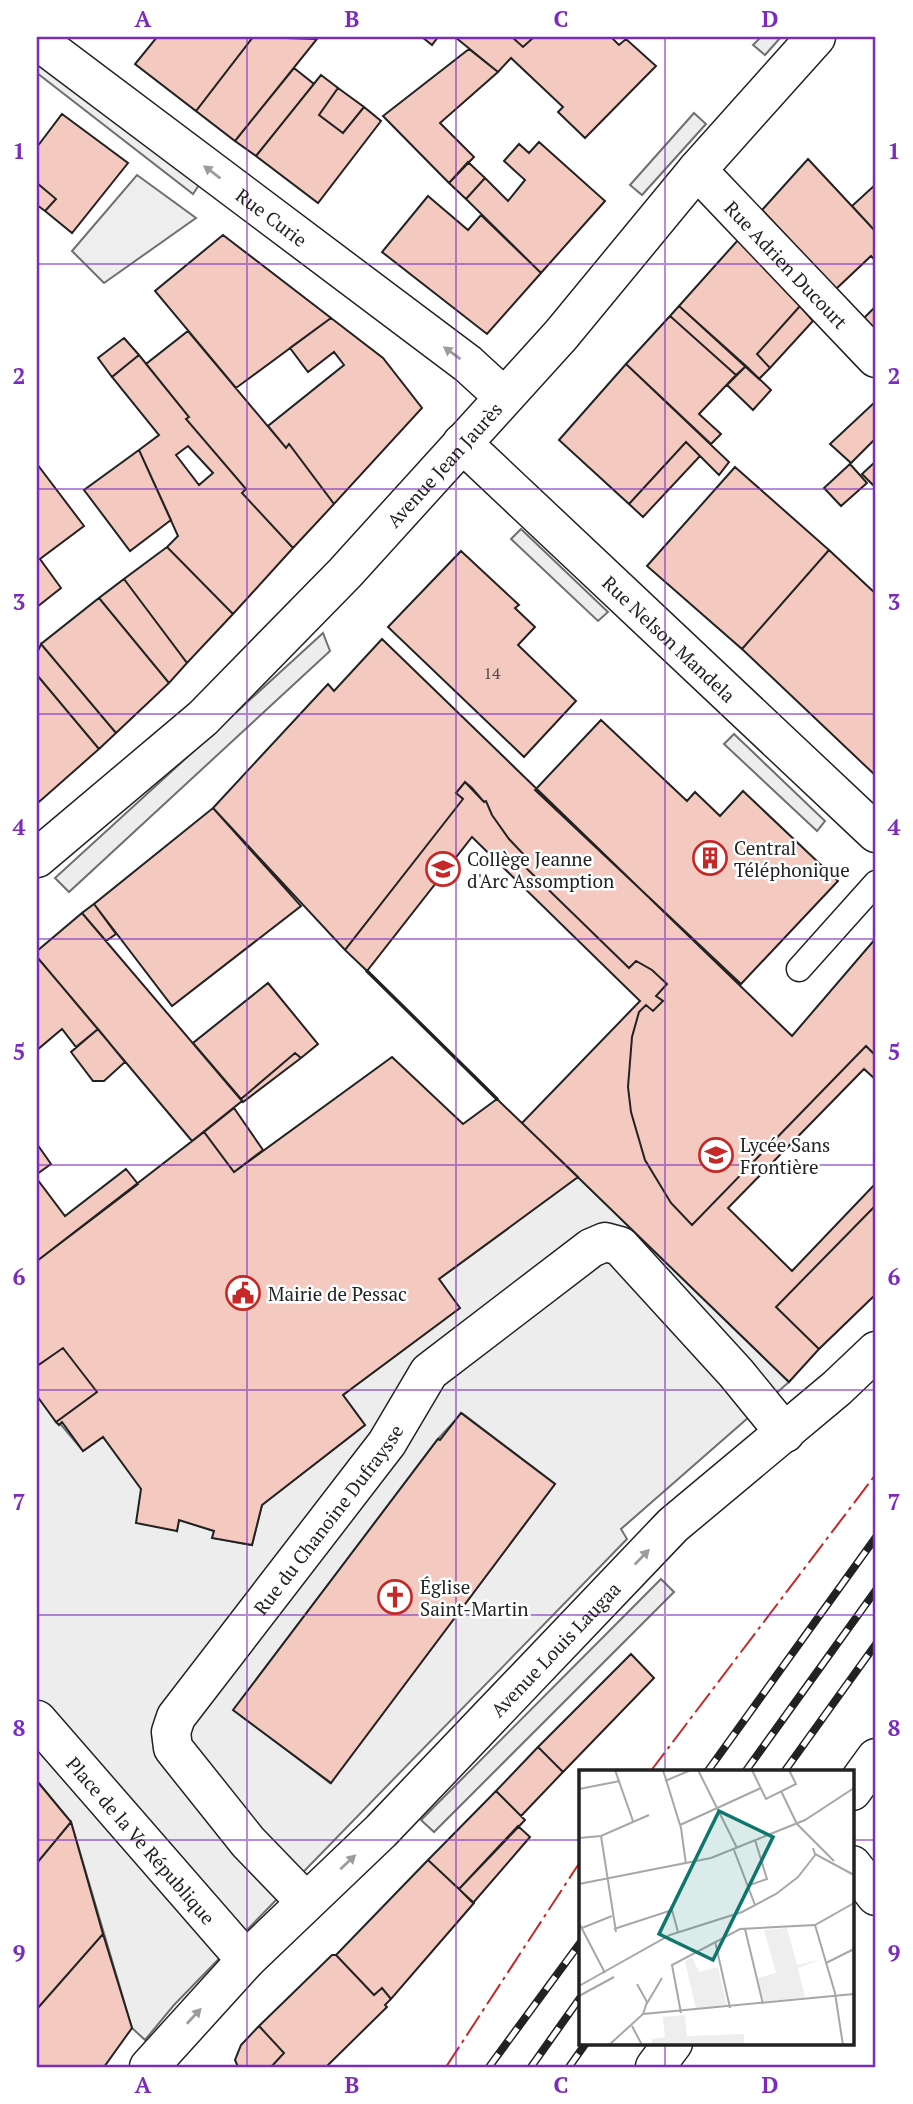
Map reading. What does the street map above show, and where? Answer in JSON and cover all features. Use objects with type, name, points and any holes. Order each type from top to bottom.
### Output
[{"type":"street","name":"Avenue Jean Jaurès","points":[[37,858],[203,718],[360,557],[561,335],[697,170],[816,37]]},
{"type":"street","name":"Rue Curie","points":[[37,40],[468,364],[504,397]]},
{"type":"street","name":"Rue Adrien Ducourt","points":[[697,170],[876,358]]},
{"type":"street","name":"Rue Nelson Mandela","points":[[462,443],[876,833]]},
{"type":"street","name":"Rue du Chanoine Dufraysse","points":[[306,1902],[248,1842],[173,1748],[171,1732],[176,1717],[218,1659],[387,1443],[429,1372],[591,1248],[605,1242],[620,1246],[736,1373],[785,1433]]},
{"type":"street","name":"Avenue Louis Laugaa","points":[[149,2067],[246,1960],[381,1831],[673,1525],[785,1433],[876,1352]]},
{"type":"street","name":"Place de la Ve République","points":[[37,1720],[181,1890],[246,1960]]},
{"type":"street","points":[[853,1790],[876,1758]]},
{"type":"street","points":[[853,1866],[876,1896]]},
{"type":"street","points":[[655,2067],[672,2044]]},
{"type":"lane","points":[[799,969],[876,883]]},
{"type":"shaded area","points":[[761,37],[781,37],[765,55],[753,45]]},
{"type":"shaded area","points":[[37,56],[201,182],[193,194],[37,73]]},
{"type":"shaded area","points":[[694,113],[706,124],[642,195],[630,185]]},
{"type":"shaded area","points":[[137,175],[196,218],[104,283],[72,251]]},
{"type":"shaded area","points":[[521,529],[608,612],[598,621],[511,539]]},
{"type":"shaded area","points":[[323,633],[330,651],[69,892],[55,878]]},
{"type":"shaded area","points":[[734,734],[825,821],[817,831],[724,744]]},
{"type":"shaded area","points":[[578,1177],[789,1382],[621,1529],[627,1539],[174,2005],[145,2040],[132,2028],[71,1822],[37,1781],[37,1396],[83,1451],[103,1437],[177,1531],[179,1520],[214,1531],[213,1538],[252,1545],[262,1505],[365,1425],[343,1395],[459,1308],[439,1279]],"holes":[[[462,1413],[555,1484],[330,1783],[234,1710],[437,1440]]]},
{"type":"shaded area","points":[[661,1579],[674,1592],[434,1832],[421,1820]]},
{"type":"building","points":[[157,37],[253,37],[196,111],[135,64]]},
{"type":"building","points":[[253,37],[317,39],[235,141],[196,111]]},
{"type":"building","points":[[422,37],[438,37],[432,45]]},
{"type":"building","points":[[455,37],[512,37],[523,47],[534,37],[611,37],[619,45],[626,39],[656,66],[585,138],[558,112],[563,107],[511,58],[498,72]]},
{"type":"building","points":[[512,37],[534,37],[523,47]]},
{"type":"building","points":[[469,49],[498,72],[440,123],[474,157],[449,183],[383,116]]},
{"type":"building","points":[[294,68],[314,84],[256,156],[235,141]]},
{"type":"building","points":[[321,75],[338,88],[319,115],[343,133],[364,107],[381,121],[318,203],[256,156]]},
{"type":"building","points":[[338,88],[364,107],[343,133],[319,115]]},
{"type":"building","points":[[62,114],[128,163],[72,233],[45,211],[56,199],[37,183],[37,147]]},
{"type":"building","points":[[539,142],[605,201],[541,273],[466,199],[485,178],[508,201],[525,180],[504,161],[519,144],[529,153]]},
{"type":"building","points":[[808,159],[876,232],[876,261],[871,256],[836,289],[762,210]]},
{"type":"building","points":[[468,162],[485,178],[466,199],[449,183]]},
{"type":"building","points":[[37,183],[56,199],[45,211],[37,205]]},
{"type":"building","points":[[876,184],[876,232],[852,206]]},
{"type":"building","points":[[428,196],[468,230],[481,215],[541,273],[487,334],[382,252]]},
{"type":"building","points":[[223,235],[331,318],[236,388],[155,291]]},
{"type":"building","points":[[738,240],[800,306],[757,354],[770,368],[759,379],[679,306]]},
{"type":"building","points":[[679,306],[746,366],[736,375],[670,316]]},
{"type":"building","points":[[800,306],[813,321],[770,368],[757,354]]},
{"type":"building","points":[[876,306],[876,331],[864,318]]},
{"type":"building","points":[[670,316],[736,375],[699,414],[721,434],[711,444],[626,364]]},
{"type":"building","points":[[331,318],[383,358],[422,408],[334,504],[289,444],[286,448],[268,426],[344,365],[334,352],[308,372],[290,348]]},
{"type":"building","points":[[188,331],[286,448],[289,444],[334,504],[293,548],[242,493],[246,489],[186,419],[189,417],[146,364]]},
{"type":"building","points":[[124,338],[139,355],[112,377],[98,358]]},
{"type":"building","points":[[139,355],[189,417],[186,419],[246,489],[242,493],[293,548],[233,614],[167,547],[178,536],[139,450],[159,435],[112,377]],"holes":[[[188,446],[213,473],[199,485],[176,455]]]},
{"type":"building","points":[[626,364],[729,462],[719,475],[686,442],[629,504],[559,440]]},
{"type":"building","points":[[746,366],[771,390],[753,410],[727,385]]},
{"type":"building","points":[[876,401],[876,438],[851,463],[830,444]]},
{"type":"building","points":[[686,442],[700,456],[643,517],[629,504]]},
{"type":"building","points":[[139,450],[171,520],[130,551],[84,490]]},
{"type":"building","points":[[876,461],[876,488],[862,474]]},
{"type":"building","points":[[37,464],[84,526],[40,559],[61,588],[37,607]]},
{"type":"building","points":[[850,464],[867,483],[841,506],[824,488]]},
{"type":"building","points":[[735,467],[829,550],[742,649],[647,566]]},
{"type":"building","points":[[167,547],[233,614],[187,663],[124,579]]},
{"type":"building","points":[[829,550],[876,594],[876,776],[742,649]]},
{"type":"building","points":[[461,551],[519,605],[515,608],[535,627],[518,645],[576,701],[524,757],[388,627]]},
{"type":"building","points":[[124,579],[187,663],[169,683],[99,598]]},
{"type":"building","points":[[99,598],[169,683],[116,733],[41,644]]},
{"type":"building","points":[[382,639],[792,1036],[876,938],[876,1056],[866,1046],[692,1225],[671,1203],[645,1160],[631,1112],[628,1087],[632,1037],[639,1012],[646,1005],[653,1011],[663,1001],[656,996],[667,984],[652,970],[636,961],[629,968],[523,865],[528,859],[509,839],[492,815],[486,801],[472,788],[465,782],[456,793],[463,799],[345,950],[213,808],[328,684],[334,691]]},
{"type":"building","points":[[41,644],[116,733],[99,749],[37,675],[37,653]]},
{"type":"building","points":[[37,675],[99,749],[39,802],[37,798]]},
{"type":"building","name":"Central Téléphonique","points":[[601,720],[687,801],[695,792],[720,816],[743,791],[838,881],[741,984],[535,790]]},
{"type":"building","points":[[465,782],[486,801],[492,815],[509,839],[528,859],[523,865],[629,968],[636,961],[652,970],[667,984],[656,996],[663,1001],[653,1011],[646,1005],[639,1012],[632,1037],[628,1087],[631,1112],[645,1160],[671,1203],[692,1225],[866,1046],[876,1056],[876,1080],[864,1069],[728,1208],[792,1271],[876,1183],[876,1205],[776,1307],[819,1349],[789,1382],[522,1123],[640,1001],[472,837],[367,971],[345,950],[463,799],[456,793]]},
{"type":"building","points":[[213,808],[301,906],[172,1006],[94,904]]},
{"type":"building","points":[[94,904],[116,934],[106,941],[82,913]]},
{"type":"building","points":[[82,913],[242,1101],[192,1141],[37,957],[37,951]]},
{"type":"building","points":[[37,957],[98,1029],[76,1047],[62,1029],[37,1050]]},
{"type":"building","points":[[268,983],[318,1044],[301,1058],[295,1053],[241,1099],[193,1043]]},
{"type":"building","points":[[98,1029],[125,1062],[104,1081],[93,1081],[71,1052]]},
{"type":"building","points":[[295,1053],[301,1058],[243,1102],[241,1099]]},
{"type":"building","name":"Mairie de Pessac","points":[[392,1057],[463,1124],[497,1099],[578,1177],[439,1279],[460,1308],[343,1395],[365,1425],[262,1505],[252,1545],[212,1538],[214,1531],[179,1520],[177,1531],[136,1523],[141,1489],[103,1437],[83,1451],[62,1422],[59,1425],[56,1422],[97,1392],[63,1348],[37,1366],[37,1261],[204,1132],[234,1172]]},
{"type":"building","points":[[234,1108],[263,1150],[234,1172],[204,1132]]},
{"type":"building","points":[[37,1144],[51,1164],[37,1174]]},
{"type":"building","points":[[126,1169],[138,1184],[37,1261],[37,1179],[65,1216]]},
{"type":"building","points":[[876,1205],[876,1294],[819,1349],[776,1307]]},
{"type":"building","points":[[63,1348],[97,1392],[56,1422],[37,1396],[37,1366]]},
{"type":"building","name":"Église Saint-Martin","points":[[461,1413],[555,1484],[331,1783],[233,1710],[438,1439],[440,1440]]},
{"type":"building","points":[[631,1654],[654,1678],[563,1772],[538,1747]]},
{"type":"building","points":[[538,1747],[563,1772],[521,1816],[496,1791]]},
{"type":"building","points":[[37,1781],[71,1822],[37,1863]]},
{"type":"building","points":[[496,1791],[525,1820],[459,1889],[428,1860]]},
{"type":"building","points":[[71,1822],[103,1934],[37,2009],[37,1863]]},
{"type":"building","points":[[518,1826],[530,1837],[473,1903],[459,1889]]},
{"type":"building","points":[[428,1860],[474,1903],[391,1999],[382,1988],[374,1995],[336,1955]]},
{"type":"building","points":[[103,1934],[132,2028],[104,2067],[37,2067],[37,2009]]},
{"type":"building","points":[[332,1955],[336,1955],[374,1995],[382,1988],[391,1999],[385,2005],[387,2007],[326,2067],[271,2067],[284,2053],[259,2026]]},
{"type":"building","points":[[259,2026],[284,2053],[271,2067],[238,2067],[235,2060],[241,2045]]},
{"type":"railway","points":[[708,1770],[876,1537]]},
{"type":"railway","points":[[746,1770],[876,1590]]},
{"type":"railway","points":[[785,1770],[876,1644]]},
{"type":"railway","points":[[489,2067],[579,1944]]},
{"type":"railway","points":[[531,2067],[579,1999]]},
{"type":"railway","points":[[569,2067],[585,2044]]},
{"type":"wall","points":[[367,971],[497,1099]]},
{"type":"power","points":[[652,1770],[876,1474]]},
{"type":"power","points":[[446,2067],[579,1864]]},
{"type":"place","name":"Central Téléphonique","points":[[710,858]]},
{"type":"place","name":"Collège Jeanne d'Arc Assomption","points":[[443,869]]},
{"type":"place","name":"Lycée Sans Frontière","points":[[716,1155]]},
{"type":"place","name":"Mairie de Pessac","points":[[243,1293]]},
{"type":"place","name":"Église Saint-Martin","points":[[395,1597]]}]
